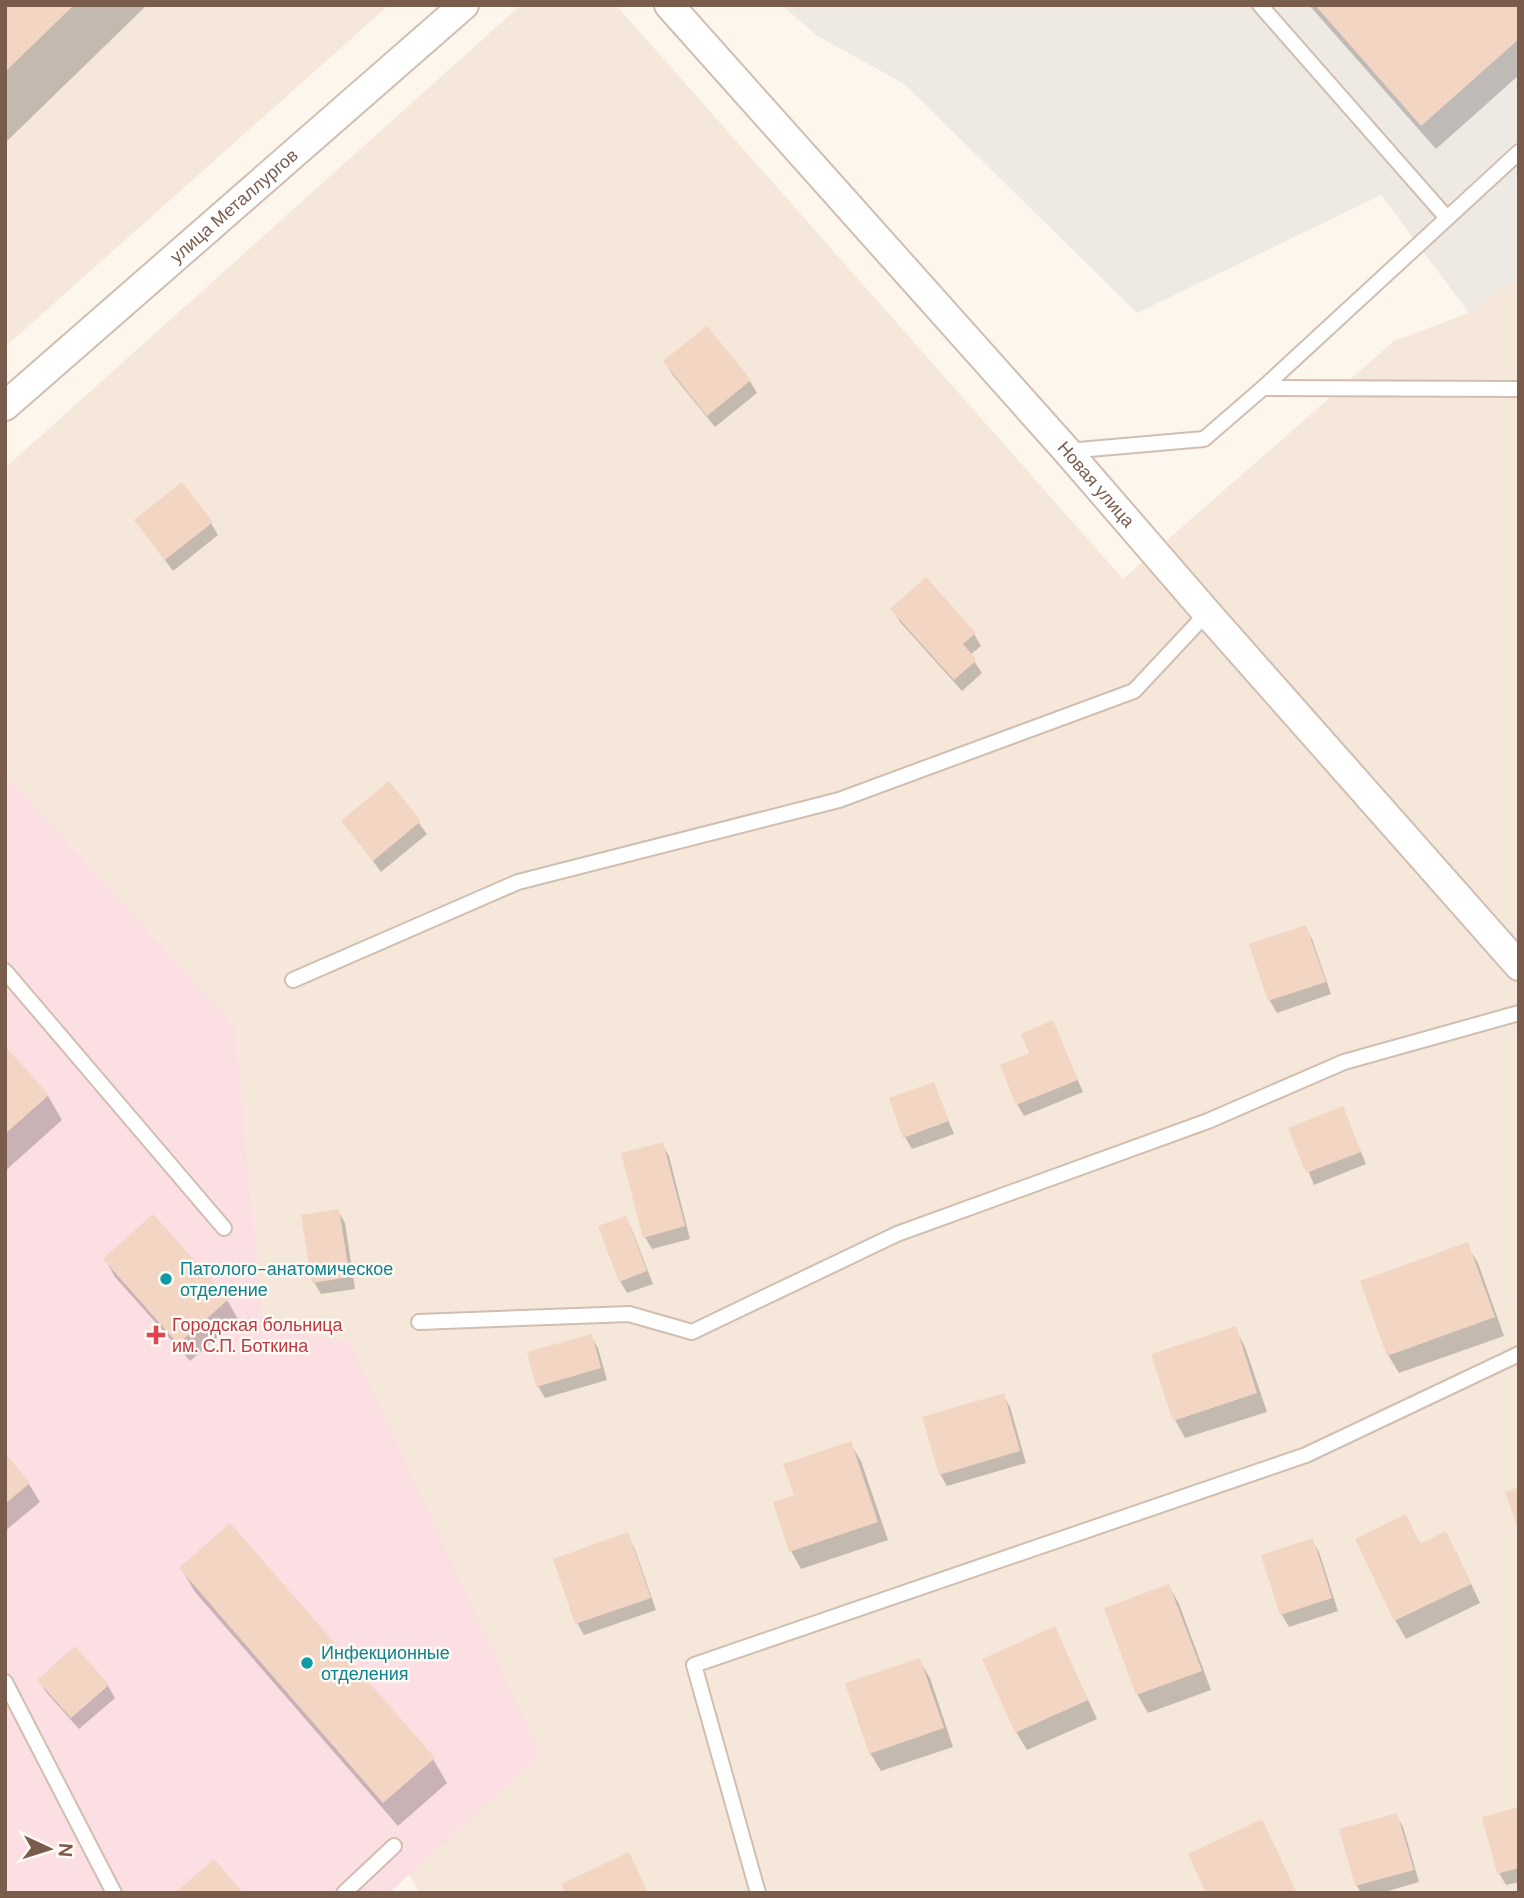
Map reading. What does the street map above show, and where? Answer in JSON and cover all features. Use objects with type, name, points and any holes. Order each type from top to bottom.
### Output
[{"type":"street","name":"улица Металлургов","points":[[5,406],[464,5]]},
{"type":"street","name":"Новая улица","points":[[669,5],[1067,451],[1519,966]]},
{"type":"lane","points":[[1260,5],[1447,218]]},
{"type":"lane","points":[[1067,451],[1204,439],[1519,152]]},
{"type":"lane","points":[[1263,388],[1519,389]]},
{"type":"lane","points":[[293,981],[518,882],[839,800],[1133,691],[1207,613]]},
{"type":"lane","points":[[5,971],[224,1228]]},
{"type":"lane","points":[[419,1322],[629,1314],[692,1332],[897,1234],[1208,1121],[1343,1062],[1519,1013]]},
{"type":"lane","points":[[758,1893],[694,1665],[1306,1455],[1519,1354]]},
{"type":"lane","points":[[5,1682],[114,1893]]},
{"type":"lane","points":[[344,1893],[394,1846]]},
{"type":"shaded area","points":[[5,5],[389,5],[5,347]]},
{"type":"shaded area","points":[[521,5],[616,5],[1123,579],[1394,341],[1469,313],[1519,275],[1519,1893],[419,1893],[409,1873],[541,1755],[264,1329],[235,1026],[5,773],[5,468]]},
{"type":"shaded area","points":[[782,5],[1519,5],[1519,275],[1469,313],[1381,195],[1137,313],[904,84],[816,35]]},
{"type":"shaded area","name":"Городская больница им. С.П. Боткина","points":[[5,773],[235,1026],[264,1328],[350,1342],[541,1755],[389,1893],[5,1893]]},
{"type":"building","points":[[5,5],[74,5],[5,72]]},
{"type":"building","points":[[1315,5],[1519,5],[1519,39],[1421,126]]},
{"type":"building","points":[[707,326],[751,380],[707,416],[663,361]]},
{"type":"building","points":[[182,482],[213,522],[165,560],[134,520]]},
{"type":"building","points":[[926,577],[976,633],[963,644],[977,660],[954,680],[890,609]]},
{"type":"building","points":[[389,781],[421,821],[373,861],[341,821]]},
{"type":"building","points":[[1306,925],[1326,982],[1268,1001],[1249,944]]},
{"type":"building","points":[[1053,1020],[1078,1080],[1016,1105],[1000,1065],[1029,1053],[1021,1034]]},
{"type":"building","points":[[5,1046],[49,1095],[5,1134]]},
{"type":"building","points":[[934,1082],[949,1121],[903,1138],[889,1098]]},
{"type":"building","points":[[1343,1106],[1361,1152],[1306,1173],[1288,1128]]},
{"type":"building","points":[[663,1142],[685,1226],[643,1238],[621,1153]]},
{"type":"building","points":[[339,1209],[350,1277],[312,1283],[301,1215]]},
{"type":"building","name":"Патолого-анатомическое отделение","points":[[153,1214],[229,1299],[178,1344],[103,1259]]},
{"type":"building","points":[[626,1216],[647,1271],[619,1282],[598,1226]]},
{"type":"building","points":[[1468,1242],[1495,1317],[1387,1356],[1360,1281]]},
{"type":"building","points":[[1236,1326],[1257,1393],[1173,1421],[1151,1354]]},
{"type":"building","points":[[592,1334],[601,1368],[536,1387],[527,1352]]},
{"type":"building","points":[[1004,1393],[1020,1451],[939,1475],[922,1417]]},
{"type":"building","points":[[851,1441],[878,1522],[789,1552],[773,1502],[794,1495],[783,1464]]},
{"type":"building","points":[[5,1453],[30,1483],[5,1504]]},
{"type":"building","points":[[1519,1487],[1519,1529],[1518,1529],[1505,1492]]},
{"type":"building","points":[[1406,1514],[1420,1544],[1446,1531],[1471,1584],[1394,1621],[1355,1539]]},
{"type":"building","name":"Инфекционные отделения","points":[[230,1523],[435,1758],[383,1803],[179,1568]]},
{"type":"building","points":[[628,1532],[651,1598],[575,1624],[553,1559]]},
{"type":"building","points":[[1313,1538],[1332,1598],[1280,1615],[1261,1555]]},
{"type":"building","points":[[1169,1584],[1202,1671],[1136,1695],[1104,1608]]},
{"type":"building","points":[[1055,1626],[1088,1700],[1015,1733],[982,1659]]},
{"type":"building","points":[[75,1646],[109,1685],[71,1718],[37,1680]]},
{"type":"building","points":[[920,1658],[944,1728],[869,1754],[845,1683]]},
{"type":"building","points":[[1519,1807],[1519,1868],[1497,1874],[1482,1817]]},
{"type":"building","points":[[1397,1813],[1414,1870],[1355,1886],[1339,1829]]},
{"type":"building","points":[[1262,1819],[1296,1891],[1206,1893],[1188,1854]]},
{"type":"building","points":[[629,1852],[648,1893],[565,1893],[561,1884]]},
{"type":"building","points":[[214,1859],[243,1893],[177,1891]]},
{"type":"place","name":"Патолого-анатомическое отделение","points":[[166,1279]]},
{"type":"place","name":"Городская больница им. С.П. Боткина","points":[[156,1335]]},
{"type":"place","name":"Инфекционные отделения","points":[[307,1663]]}]
